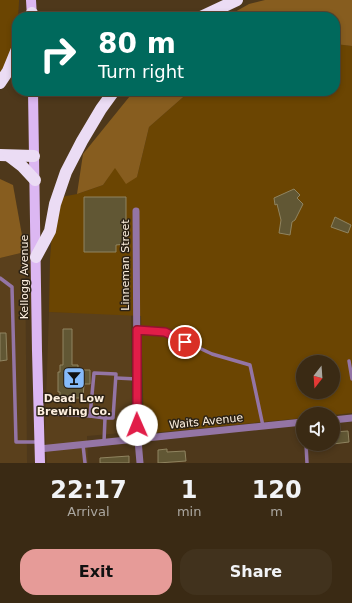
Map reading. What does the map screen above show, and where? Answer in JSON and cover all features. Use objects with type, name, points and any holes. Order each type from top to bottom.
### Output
[{"type":"highway","points":[[212,12],[237,0]]},
{"type":"highway","points":[[0,83],[8,71],[12,61]]},
{"type":"highway","points":[[36,257],[50,231],[55,204],[66,172],[82,140],[110,96]]},
{"type":"highway","points":[[4,155],[34,156]]},
{"type":"highway","points":[[4,155],[22,166],[35,180]]},
{"type":"main road","points":[[31,0],[31,12]]},
{"type":"main road","name":"Kellogg Avenue","points":[[33,96],[40,463]]},
{"type":"street","name":"Linneman Street","points":[[136,211],[137,379],[140,463]]},
{"type":"street","points":[[340,419],[352,418]]},
{"type":"street","name":"Waits Avenue","points":[[39,446],[83,445],[296,423]]},
{"type":"lane","points":[[0,278],[12,287],[16,442],[39,446]]},
{"type":"lane","points":[[137,330],[165,332],[212,354],[250,365],[263,426]]},
{"type":"lane","points":[[349,361],[352,379]]},
{"type":"lane","points":[[55,414],[113,418],[116,374],[94,373],[90,416]]},
{"type":"lane","points":[[116,378],[137,379]]},
{"type":"lane","points":[[104,443],[105,418]]},
{"type":"lane","points":[[83,445],[85,463]]},
{"type":"lane","points":[[306,451],[307,463]]},
{"type":"shaded area","points":[[0,0],[19,0],[18,12],[12,12],[12,47],[0,78]]},
{"type":"shaded area","points":[[265,0],[352,0],[352,46],[340,45],[340,12],[235,12],[249,4]]},
{"type":"shaded area","points":[[340,45],[352,46],[352,413],[340,414],[340,407],[296,407],[296,419],[151,433],[144,431],[141,316],[49,312],[52,233],[61,197],[77,194],[103,185],[115,167],[137,177],[149,127],[184,96],[340,96]]},
{"type":"shaded area","points":[[130,96],[184,96],[149,127],[137,177],[126,184],[115,168],[103,185],[77,194],[83,154]]},
{"type":"shaded area","points":[[0,179],[13,185],[25,252],[0,258]]},
{"type":"shaded area","points":[[25,252],[27,463],[0,463],[0,258]]},
{"type":"shaded area","points":[[49,312],[131,314],[132,432],[87,436],[88,463],[47,463],[45,431]]},
{"type":"building","points":[[294,189],[300,195],[297,198],[303,204],[295,220],[292,222],[290,235],[279,233],[281,220],[274,198]]},
{"type":"building","points":[[84,197],[126,197],[126,244],[116,245],[116,252],[84,252]]},
{"type":"building","points":[[335,217],[351,225],[348,233],[331,227]]},
{"type":"building","name":"Dead Low Brewing Co.","points":[[63,329],[72,329],[72,365],[78,365],[78,370],[90,370],[90,384],[84,384],[83,398],[72,398],[72,401],[64,401],[64,396],[60,396],[60,392],[58,392],[58,372],[60,372],[60,365],[63,365]]},
{"type":"building","points":[[0,333],[6,333],[7,360],[0,361]]},
{"type":"building","points":[[348,431],[349,442],[340,443],[340,432]]},
{"type":"building","points":[[167,449],[167,452],[185,451],[186,461],[158,463],[158,450]]},
{"type":"building","points":[[129,456],[129,463],[100,463],[100,458]]},
{"type":"place","name":"Dead Low Brewing Co.","points":[[74,378]]},
{"type":"route","points":[[137,425],[137,330],[165,332],[185,342]]}]
